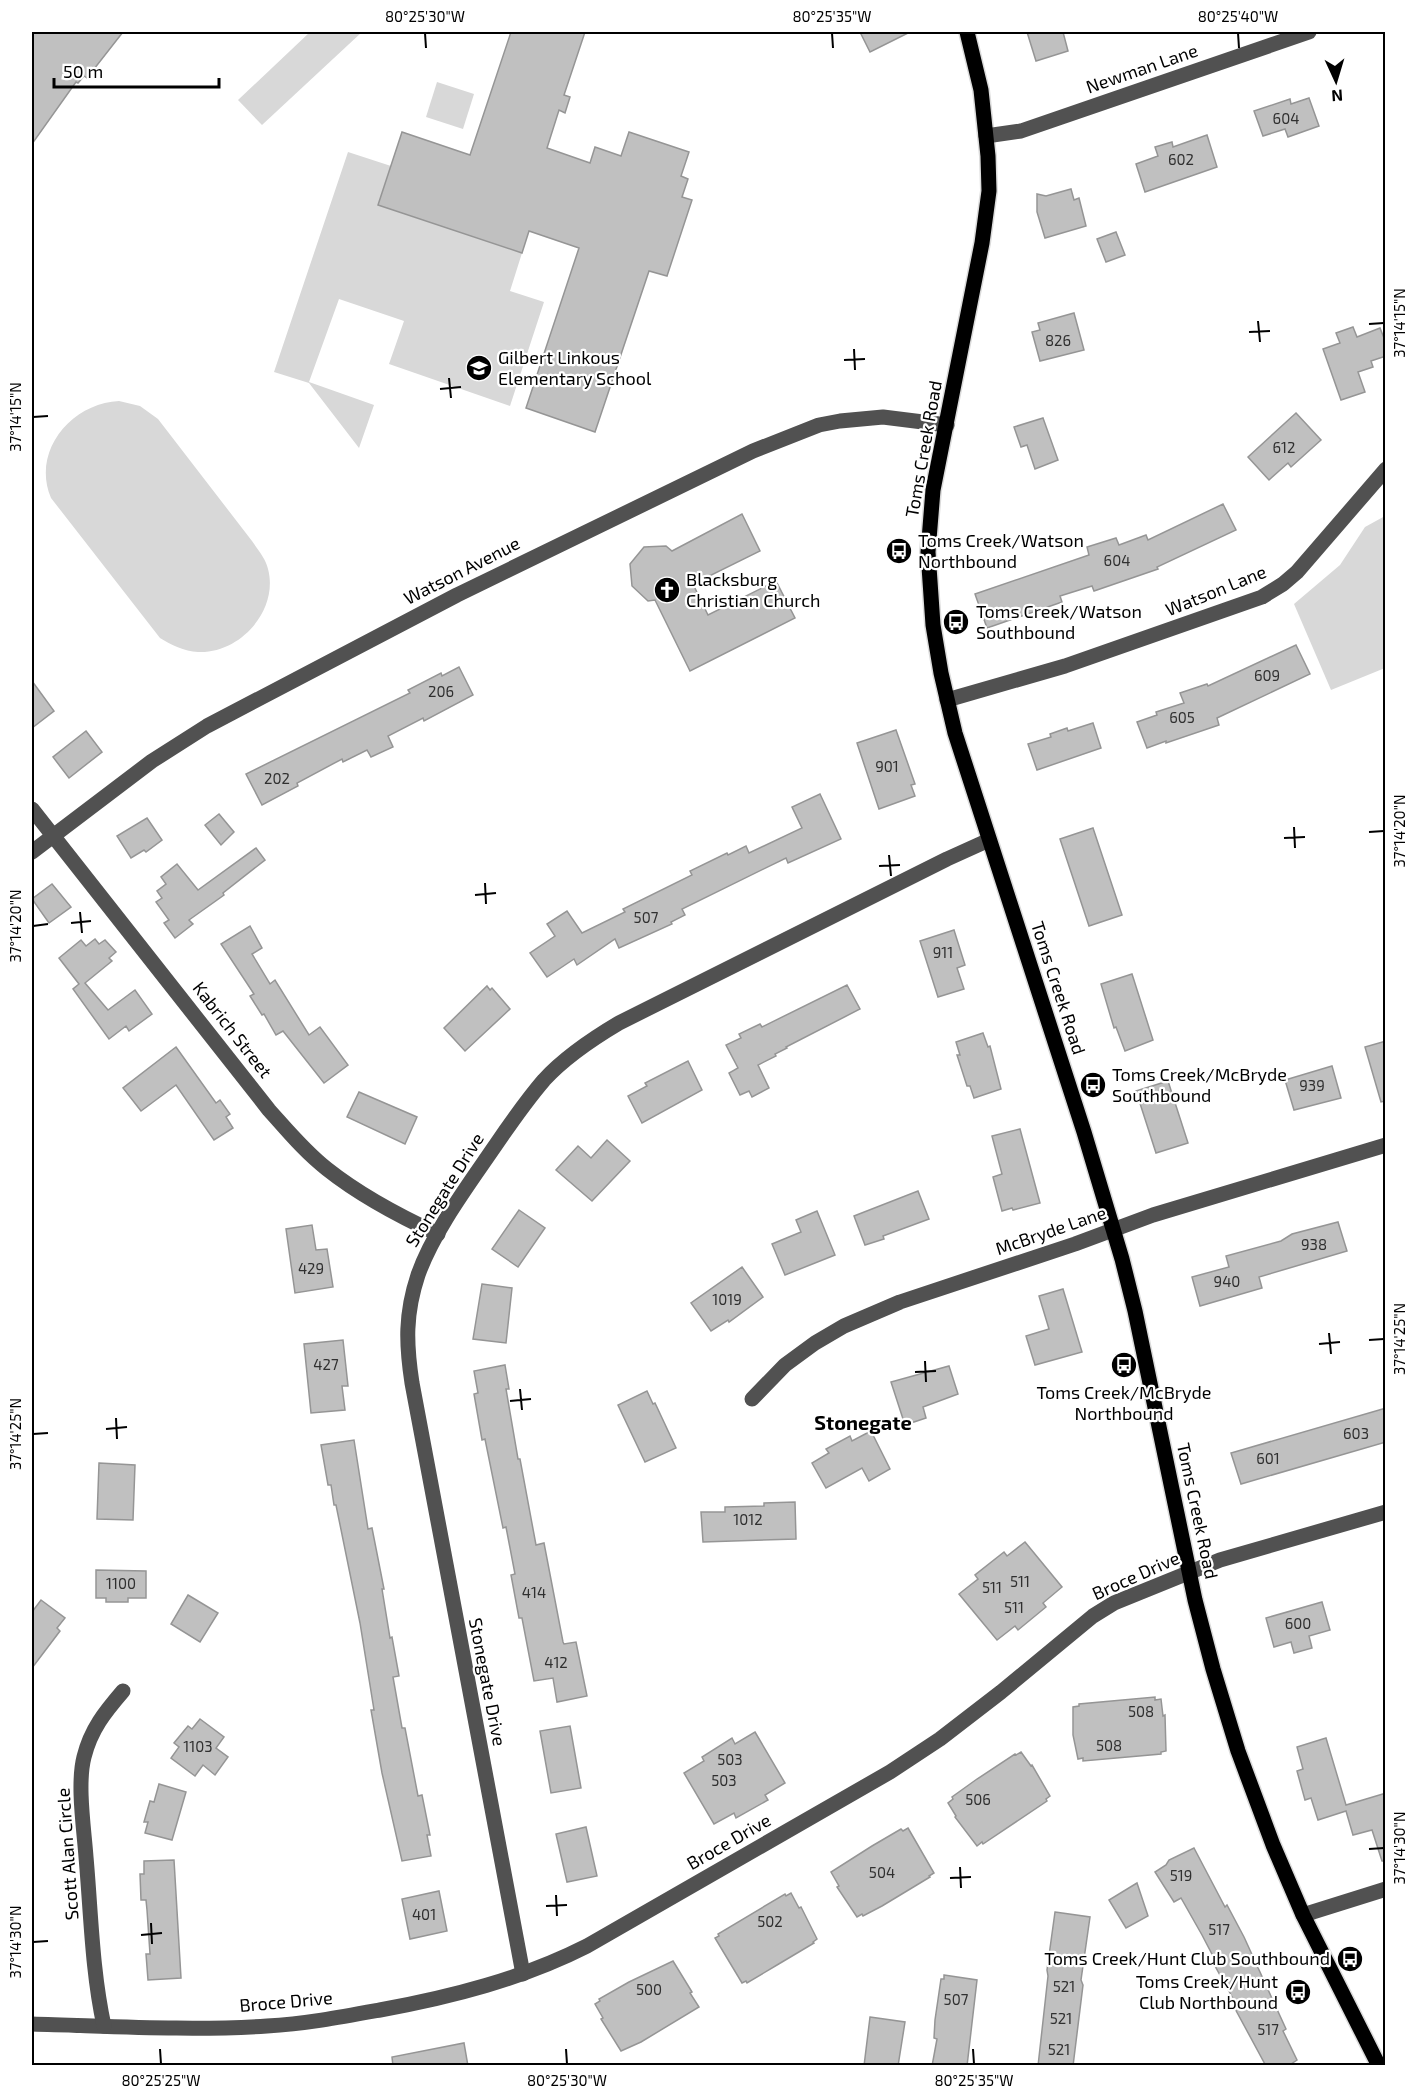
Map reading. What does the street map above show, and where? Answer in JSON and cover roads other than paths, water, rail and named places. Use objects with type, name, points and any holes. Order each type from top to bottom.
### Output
[{"type":"main road","name":"Toms Creek Road","points":[[967,32],[981,90],[988,174],[987,208],[933,490],[928,552],[933,626],[947,700],[1114,1230],[1135,1311],[1190,1574],[1213,1669],[1238,1751],[1272,1845],[1303,1916],[1380,2066]]},
{"type":"street","name":"Newman Lane","points":[[986,136],[1021,131],[1309,32]]},
{"type":"street","name":"Watson Avenue","points":[[32,852],[152,761],[258,697],[543,552],[753,451],[819,425],[840,421],[883,417],[947,425]]},
{"type":"street","name":"Watson Lane","points":[[947,700],[1065,666],[1262,597],[1283,585],[1297,572],[1386,469]]},
{"type":"street","name":"Kabrich Street","points":[[32,809],[269,1110],[300,1145],[326,1168],[360,1192],[387,1209],[438,1234]]},
{"type":"street","name":"Stonegate Drive","points":[[523,1974],[408,1356],[406,1338],[414,1290],[422,1264],[473,1178],[538,1088],[567,1058],[620,1023],[947,859],[990,840]]},
{"type":"street","name":"McBryde Lane","points":[[752,1399],[785,1365],[815,1343],[844,1326],[900,1302],[1153,1215],[1386,1145]]},
{"type":"street","name":"Broce Drive","points":[[32,2024],[234,2027],[314,2022],[437,1999],[523,1974],[555,1962],[890,1772],[940,1739],[1093,1616],[1122,1600],[1220,1560],[1386,1512]]},
{"type":"street","name":"Scott Alan Circle","points":[[104,2026],[98,1995],[84,1825],[83,1760],[91,1733],[100,1717],[123,1690]]},
{"type":"street","points":[[1303,1916],[1386,1889]]},
{"type":"place","name":"Gilbert Linkous Elementary School","points":[[479,368]]},
{"type":"place","name":"Toms Creek/Watson Northbound","points":[[899,551]]},
{"type":"place","name":"Blacksburg Christian Church","points":[[667,590]]},
{"type":"place","name":"Toms Creek/Watson Southbound","points":[[956,622]]},
{"type":"place","name":"Toms Creek/McBryde Southbound","points":[[1093,1085]]},
{"type":"place","name":"Toms Creek/McBryde Northbound","points":[[1124,1365]]},
{"type":"place","name":"Toms Creek/Hunt Club Southbound","points":[[1350,1959]]},
{"type":"place","name":"Toms Creek/Hunt Club Northbound","points":[[1298,1992]]},
{"type":"district","name":"Stonegate","points":[[863,1423]]}]
